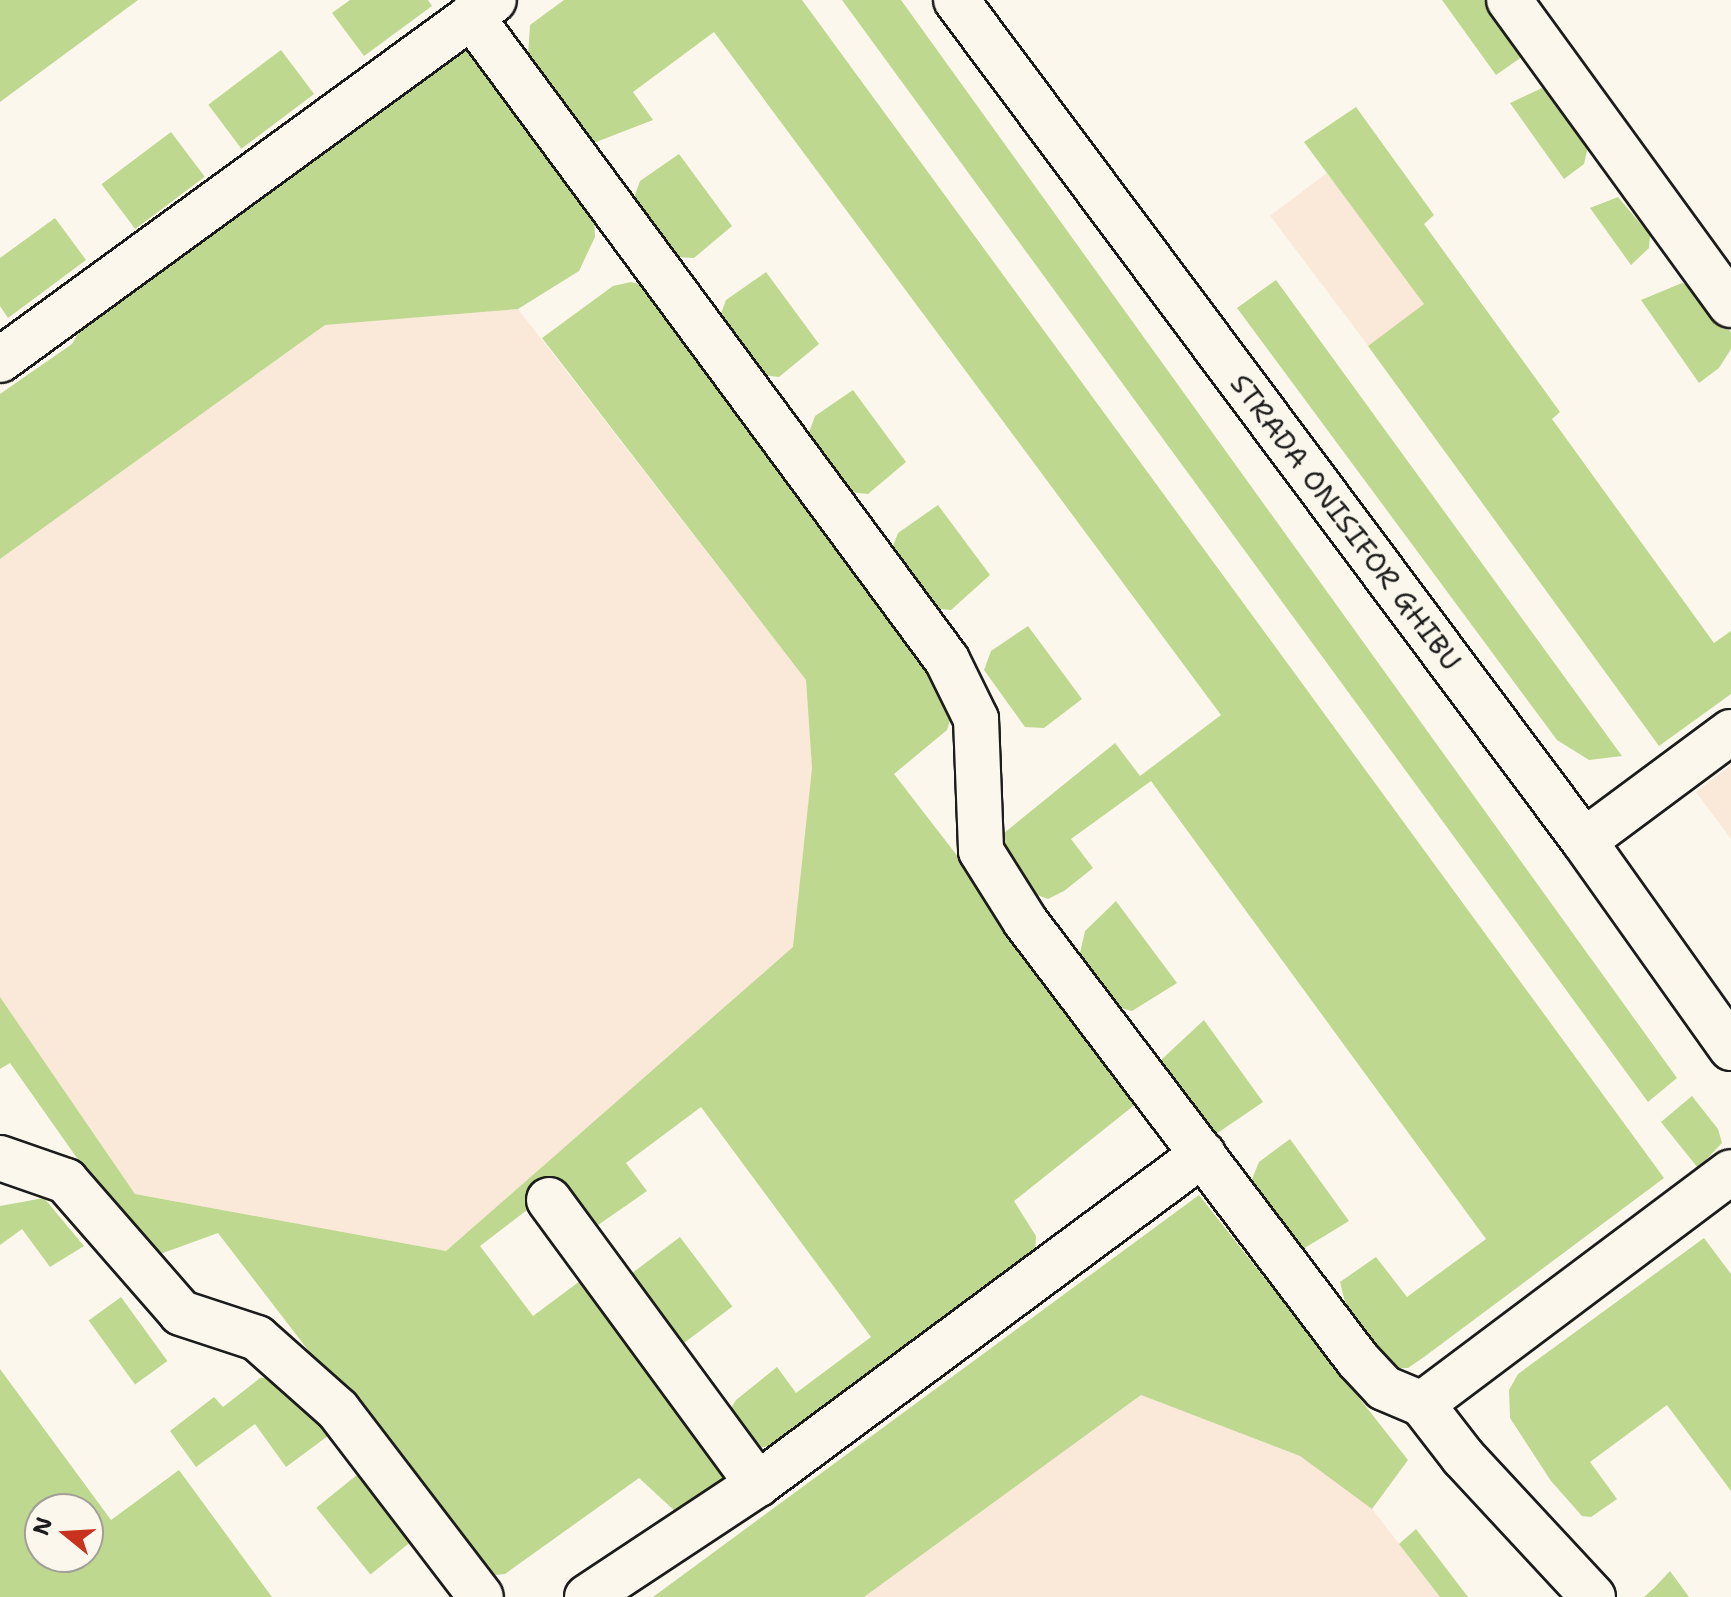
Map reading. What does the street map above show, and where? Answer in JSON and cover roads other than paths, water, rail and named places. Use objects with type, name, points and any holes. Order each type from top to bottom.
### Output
[{"type":"street","name":"STRADA ONISIFOR GHIBU","points":[[956,0],[1584,841],[1731,1048]]},
{"type":"street","points":[[1509,0],[1731,305]]},
{"type":"street","points":[[0,360],[482,8],[947,660],[976,719],[981,851],[1025,921],[1358,1360],[1392,1394],[1422,1404],[1593,1597]]},
{"type":"street","points":[[1584,841],[1731,732]]},
{"type":"street","points":[[587,1597],[758,1484],[1203,1154]]},
{"type":"street","points":[[0,1158],[66,1181],[181,1313],[257,1338],[338,1410],[481,1597]]},
{"type":"street","points":[[1422,1404],[1731,1172]]},
{"type":"street","points":[[549,1200],[758,1484]]}]
